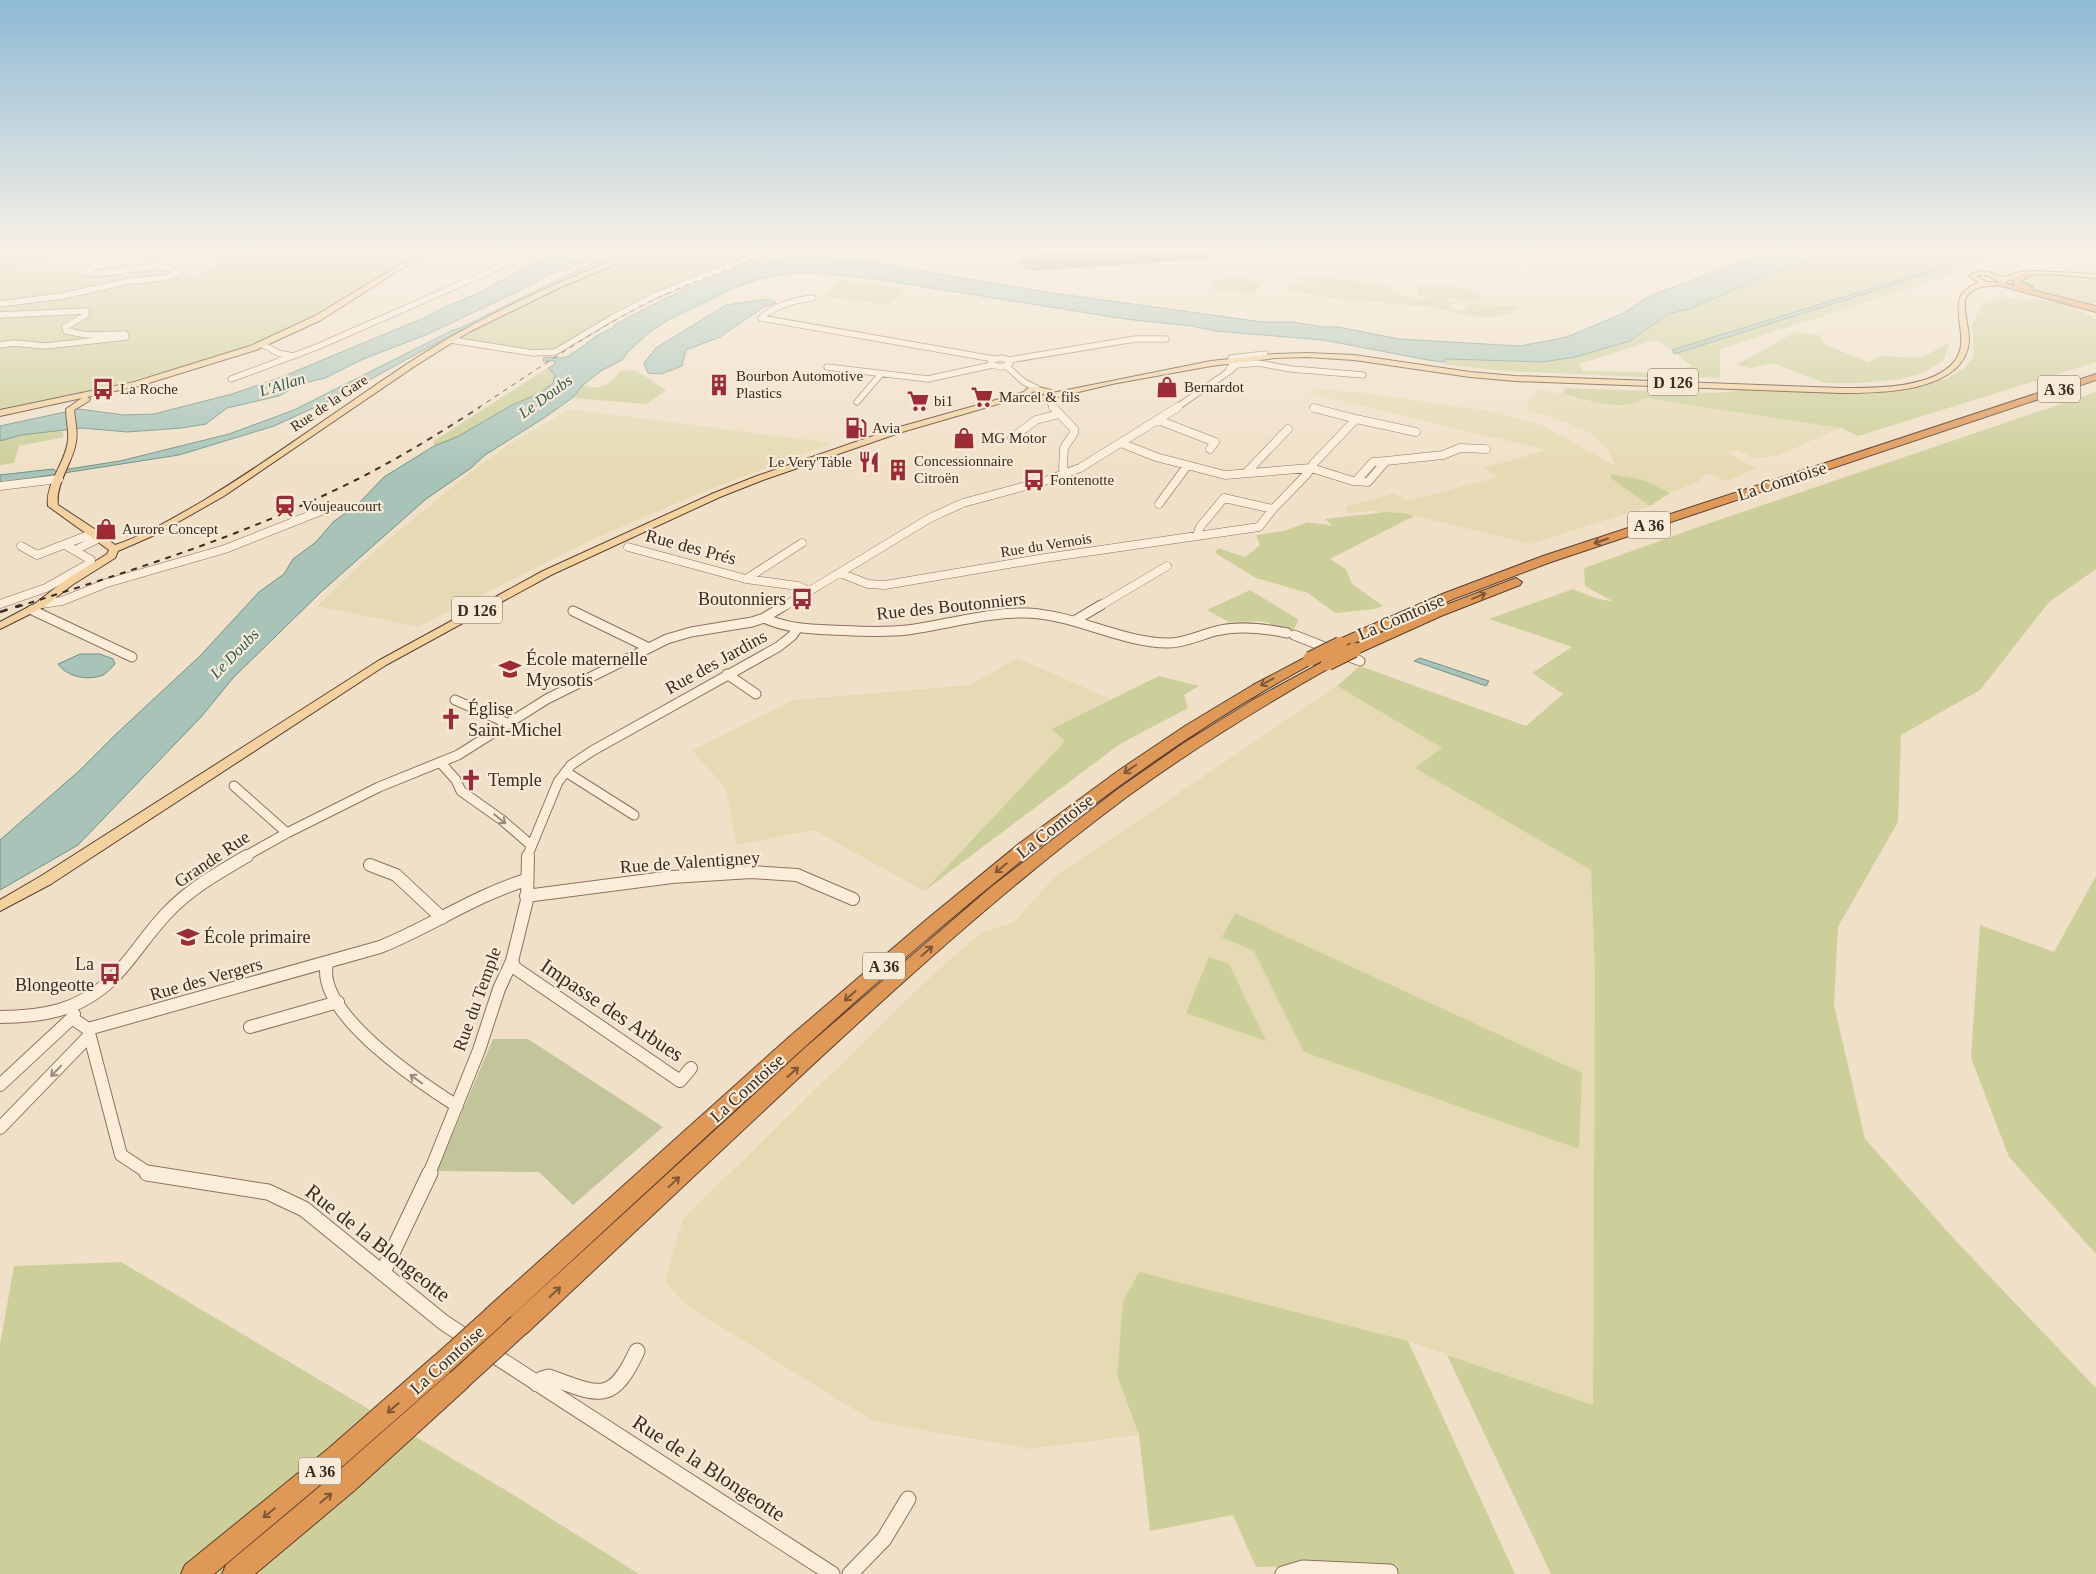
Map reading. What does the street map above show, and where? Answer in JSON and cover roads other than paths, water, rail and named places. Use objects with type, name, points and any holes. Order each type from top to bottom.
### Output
[{"type":"highway","points":[[2022,401],[2096,372]]},
{"type":"highway","name":"La Comtoise","points":[[235,1574],[346,1481],[451,1372],[494,1318],[842,1003],[998,870],[1148,756],[1237,700],[1310,659],[1407,613],[1508,573],[2096,377]]},
{"type":"highway","name":"La Comtoise","points":[[194,1574],[337,1456],[451,1372],[519,1326],[858,1012],[1012,879],[1120,794],[1249,707],[1328,663],[1357,656],[1437,612],[1557,566],[2096,385]]},
{"type":"main road","points":[[2,413],[54,405],[70,405],[103,391],[184,370],[253,348],[304,323]]},
{"type":"main road","name":"Rue de la Gare","points":[[114,550],[134,544],[227,490],[451,340],[482,323]]},
{"type":"main road","name":"D 126","points":[[1045,393],[1185,364],[1297,352],[1333,352],[1519,376],[1834,387],[1885,385],[1912,381],[1928,376],[1943,368],[1954,358],[1958,346],[1957,323]]},
{"type":"main road","name":"D 126","points":[[1045,393],[1189,368],[1296,355],[1339,356],[1505,378],[1838,390],[1882,389],[1918,384],[1950,371],[1961,361],[1966,348],[1963,323]]},
{"type":"main road","points":[[1026,393],[1045,393],[1035,400],[1028,398],[1026,393]]},
{"type":"main road","name":"D 126","points":[[0,906],[46,880],[382,663],[475,610],[547,573],[760,478],[851,445],[1026,393]]},
{"type":"main road","name":"D 126","points":[[687,509],[813,460],[865,443],[910,430],[1035,400]]},
{"type":"main road","points":[[0,626],[37,607],[68,583],[111,556],[114,550],[53,506],[52,499],[66,462],[72,437],[70,405]]},
{"type":"street","points":[[0,345],[14,343],[45,346],[126,337],[125,334],[87,335],[66,331],[65,327],[71,323]]},
{"type":"street","points":[[231,379],[280,362],[369,323]]},
{"type":"street","points":[[451,340],[533,353],[555,352],[603,323]]},
{"type":"street","points":[[790,323],[993,362],[1008,363],[1135,339],[1166,339]]},
{"type":"street","points":[[262,344],[278,353],[294,356]]},
{"type":"street","points":[[253,348],[264,351],[280,362]]},
{"type":"street","points":[[1265,354],[1231,358],[1236,362],[1363,375]]},
{"type":"street","points":[[827,367],[934,379],[993,362]]},
{"type":"street","name":"Grande Rue","points":[[0,1017],[32,1016],[57,1012],[77,1004],[95,993],[110,981],[166,914],[188,893],[224,868],[287,833],[379,787],[458,755],[566,689],[674,636],[738,626],[764,618],[930,518],[951,508],[1068,473],[1158,420],[1226,373],[1236,362]]},
{"type":"street","points":[[1008,363],[1024,382],[1045,393],[1054,409],[1074,429],[1074,433],[1064,448],[1063,469],[1068,473]]},
{"type":"street","points":[[857,402],[881,374]]},
{"type":"street","points":[[1024,382],[1026,393]]},
{"type":"street","points":[[1035,400],[1054,409]]},
{"type":"street","points":[[1314,408],[1416,432]]},
{"type":"street","points":[[1012,438],[1036,420],[1059,414]]},
{"type":"street","points":[[1197,536],[1200,528],[1224,498],[1273,509],[1356,419]]},
{"type":"street","points":[[1158,420],[1215,442],[1210,449]]},
{"type":"street","points":[[1246,473],[1288,429]]},
{"type":"street","points":[[1120,443],[1156,457],[1225,475],[1311,468],[1356,481],[1373,462],[1443,455],[1460,448],[1486,449]]},
{"type":"street","points":[[1159,504],[1187,466]]},
{"type":"street","points":[[0,486],[32,482],[60,474]]},
{"type":"street","points":[[37,607],[54,603],[106,582],[225,550],[331,507]]},
{"type":"street","name":"Rue du Vernois","points":[[840,573],[868,584],[886,585],[1045,558],[1259,527],[1273,509]]},
{"type":"street","points":[[21,546],[37,555],[59,546],[67,546],[97,536]]},
{"type":"street","points":[[75,550],[97,536]]},
{"type":"street","name":"Rue des Prés","points":[[746,579],[802,543]]},
{"type":"street","points":[[0,604],[46,588],[90,563],[91,560],[67,546]]},
{"type":"street","name":"Rue des Prés","points":[[628,547],[746,579],[798,586],[809,591]]},
{"type":"street","points":[[1074,621],[1167,566]]},
{"type":"street","points":[[37,607],[132,657]]},
{"type":"street","points":[[573,611],[649,648]]},
{"type":"street","name":"Rue des Boutonniers","points":[[764,618],[778,626],[797,629],[870,632],[903,630],[1025,613],[1044,614],[1121,635],[1167,643],[1183,642],[1215,631],[1236,627],[1262,627],[1357,656]]},
{"type":"street","name":"Rue des Jardins","points":[[530,845],[558,782],[579,759],[778,647],[792,636],[797,629]]},
{"type":"street","points":[[727,674],[756,694]]},
{"type":"street","points":[[455,700],[509,724]]},
{"type":"street","points":[[440,762],[456,780],[462,791],[502,820],[530,845]]},
{"type":"street","points":[[566,772],[634,815]]},
{"type":"street","points":[[234,786],[287,833]]},
{"type":"street","name":"Rue du Temple","points":[[383,1272],[426,1182],[479,1050],[499,989],[512,961],[524,918],[527,858],[530,845]]},
{"type":"street","points":[[370,865],[396,875],[442,918]]},
{"type":"street","name":"Rue de Valentigney","points":[[526,896],[672,876],[751,872],[797,875],[853,900]]},
{"type":"street","name":"Rue des Vergers","points":[[89,1032],[380,947],[424,929],[481,896],[503,886],[526,880]]},
{"type":"street","name":"Impasse des Arbues","points":[[512,961],[515,968],[680,1081],[690,1068]]},
{"type":"street","points":[[327,963],[324,976],[344,1014],[367,1040],[392,1062],[457,1106]]},
{"type":"street","points":[[250,1027],[338,1002]]},
{"type":"street","points":[[0,1085],[72,1018],[77,1004]]},
{"type":"street","points":[[0,1128],[89,1032],[72,1018]]},
{"type":"street","name":"Rue de la Blongeotte","points":[[89,1032],[121,1155],[148,1174],[268,1192],[304,1209],[443,1322],[832,1574]]},
{"type":"street","points":[[537,1384],[542,1379],[549,1378],[599,1394],[613,1390],[629,1371],[637,1351]]},
{"type":"street","points":[[850,1574],[884,1539],[908,1498]]},
{"type":"street","points":[[1283,1574],[1302,1568],[1390,1572]]},
{"type":"water","name":"L'Allan","points":[[410,323],[450,323],[361,360],[325,378],[300,384],[279,396],[227,408],[206,424],[182,428],[127,432],[82,428],[21,435],[0,441],[0,426],[79,409],[124,415],[154,414],[232,394],[284,376]]},
{"type":"water","points":[[469,323],[476,323],[340,396],[274,426],[179,455],[0,483],[0,475],[53,469],[56,471],[120,461],[229,434],[294,410]]},
{"type":"water","name":"Le Doubs","points":[[663,323],[648,333],[622,360],[601,371],[583,385],[572,398],[485,455],[471,468],[426,499],[322,591],[233,678],[201,717],[78,845],[0,890],[0,840],[79,771],[200,656],[259,592],[284,574],[293,559],[316,542],[333,522],[357,505],[384,477],[434,446],[457,437],[512,405],[540,393],[553,383],[555,375],[548,368],[554,365],[555,361],[543,361],[544,357],[561,358],[569,356],[598,335],[615,327],[614,325]]},
{"type":"water","points":[[696,323],[740,323],[720,337],[686,350],[682,366],[661,374],[648,373],[644,363],[656,348]]},
{"type":"water","points":[[1167,323],[1301,323],[1338,327],[1399,339],[1520,346],[1567,337],[1599,323],[1655,323],[1630,341],[1575,357],[1543,362],[1447,359],[1443,362],[1323,340],[1215,331]]},
{"type":"water","points":[[1758,323],[1771,323],[1674,354],[1672,350]]},
{"type":"water","points":[[80,654],[100,654],[113,659],[115,664],[103,675],[85,678],[72,675],[58,664]]},
{"type":"water","points":[[1420,658],[1489,681],[1486,686],[1414,661]]},
{"type":"railway","points":[[478,408],[610,323]]},
{"type":"railway","points":[[17,607],[216,541],[293,509],[388,463],[480,407]]},
{"type":"railway","points":[[0,612],[21,605]]},
{"type":"place","name":"Bourbon Automotive Plastics","points":[[719,385]]},
{"type":"place","name":"Bernardot","points":[[1167,387]]},
{"type":"place","name":"La Roche","points":[[103,389]]},
{"type":"place","name":"Marcel & fils","points":[[982,397]]},
{"type":"place","name":"bi1","points":[[918,401]]},
{"type":"place","name":"Avia","points":[[856,428]]},
{"type":"place","name":"MG Motor","points":[[964,438]]},
{"type":"place","name":"Le Very'Table","points":[[869,462]]},
{"type":"place","name":"Concessionnaire Citroën","points":[[898,470]]},
{"type":"place","name":"Fontenotte","points":[[1034,480]]},
{"type":"place","name":"Voujeaucourt","points":[[285,506]]},
{"type":"place","name":"Aurore Concept","points":[[106,529]]},
{"type":"place","name":"Boutonniers","points":[[802,599]]},
{"type":"place","name":"École maternelle Myosotis","points":[[510,669]]},
{"type":"place","name":"Église Saint-Michel","points":[[451,719]]},
{"type":"place","name":"Temple","points":[[471,780]]},
{"type":"place","name":"École primaire","points":[[188,937]]},
{"type":"place","name":"La Blongeotte","points":[[110,974]]}]
